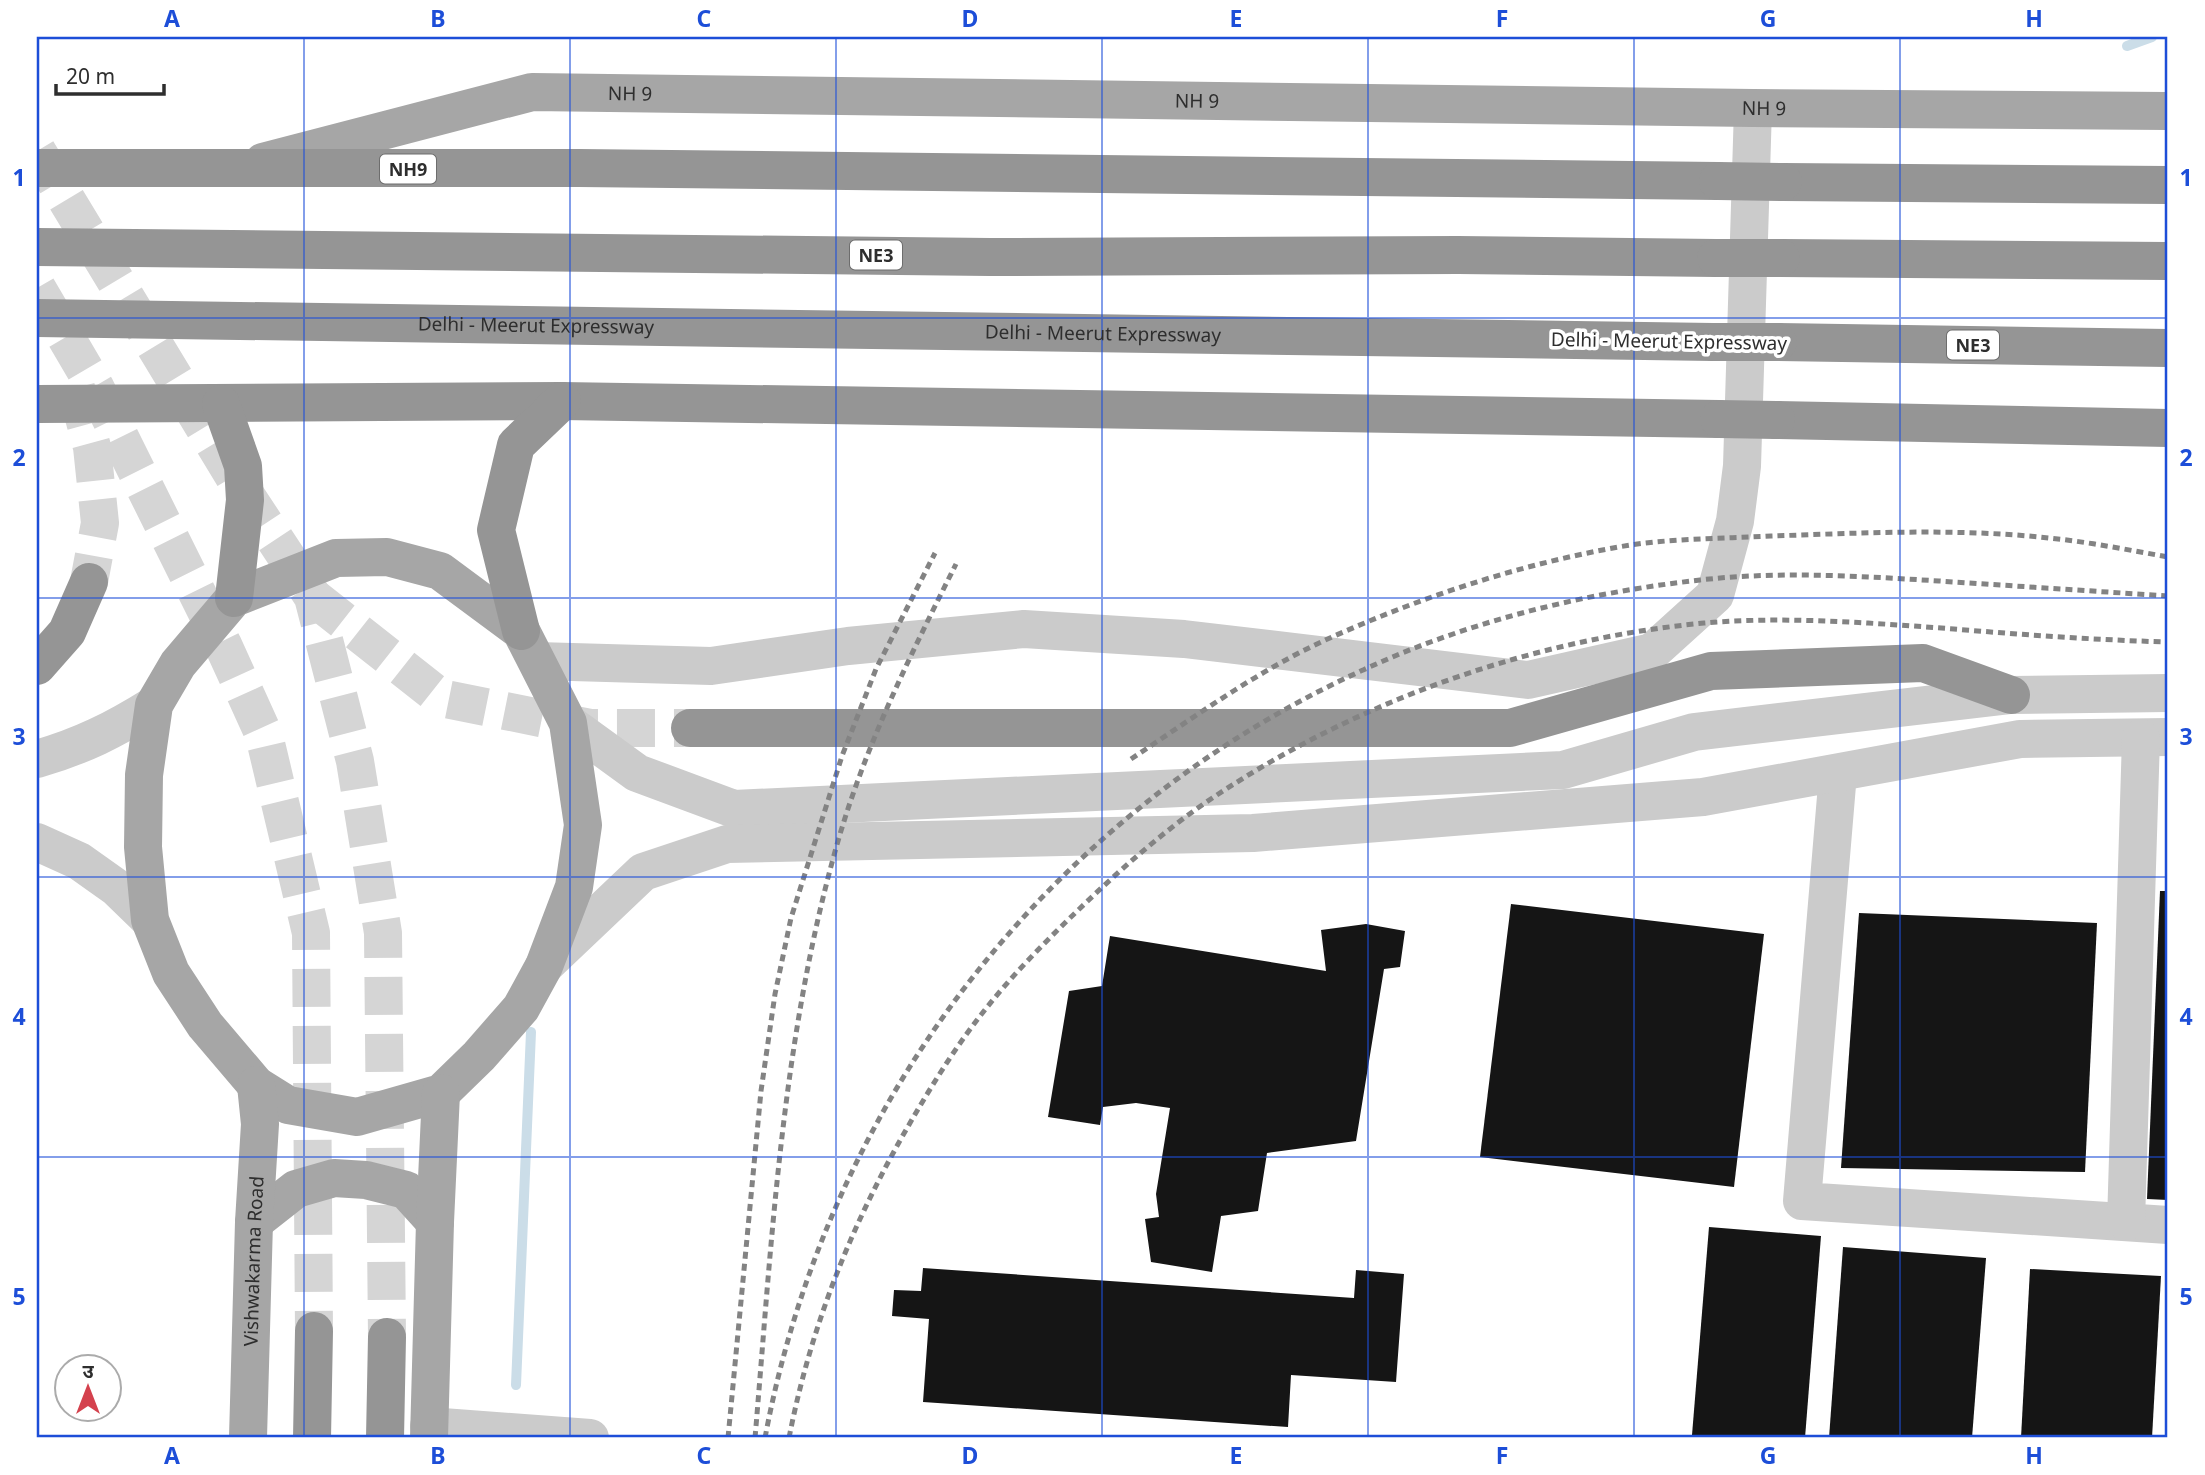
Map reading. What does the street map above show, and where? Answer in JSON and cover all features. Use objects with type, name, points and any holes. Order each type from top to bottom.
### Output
[{"type":"highway","name":"NH9","points":[[37,167],[579,168],[2168,185]]},
{"type":"highway","name":"NE3","points":[[37,247],[990,257],[1472,255],[2168,261]]},
{"type":"highway","name":"Delhi - Meerut Expressway","points":[[37,318],[2168,348]]},
{"type":"highway","points":[[529,646],[496,530],[516,445],[562,401]]},
{"type":"highway","points":[[37,404],[562,401],[2168,428]]},
{"type":"highway","points":[[221,404],[243,466],[245,500],[234,598]]},
{"type":"highway","points":[[37,666],[67,632],[89,582]]},
{"type":"highway","points":[[690,728],[1510,728],[1711,671],[1923,663],[2011,695]]},
{"type":"highway","points":[[312,1438],[314,1331]]},
{"type":"highway","points":[[385,1438],[387,1337]]},
{"type":"main road","name":"NH 9","points":[[237,169],[532,92],[2168,111]]},
{"type":"main road","points":[[336,558],[387,558],[440,571],[529,646],[568,723],[583,825],[574,887],[544,966],[521,1008],[479,1056],[441,1093],[357,1117],[288,1105],[256,1085],[205,1025],[171,973],[150,920],[142,847],[144,775],[154,705],[178,664],[234,598],[336,558]]},
{"type":"main road","name":"Vishwakarma Road","points":[[248,1438],[254,1222],[260,1124],[256,1085]]},
{"type":"main road","points":[[429,1432],[441,1093]]},
{"type":"main road","points":[[254,1222],[296,1189],[334,1178],[366,1180],[406,1190],[435,1222]]},
{"type":"street","points":[[529,646],[710,666],[848,646],[1024,629],[1184,639],[1528,680],[1652,652],[1715,595],[1735,522],[1742,466],[1753,108]]},
{"type":"street","points":[[568,723],[637,773],[734,809],[1563,770],[1694,732],[2011,695],[2168,693]]},
{"type":"street","points":[[37,759],[68,750],[109,732],[154,705]]},
{"type":"street","points":[[544,966],[643,873],[727,844],[1253,833],[1703,797],[2020,739],[2155,738],[2126,1222]]},
{"type":"street","points":[[1838,773],[1802,1201],[2168,1225]]},
{"type":"street","points":[[37,842],[79,861],[117,888],[150,920]]},
{"type":"street","points":[[429,1432],[590,1438]]},
{"type":"building","points":[[2160,891],[2168,891],[2168,1200],[2147,1199]]},
{"type":"building","points":[[1511,904],[1764,934],[1734,1187],[1480,1157]]},
{"type":"building","points":[[1859,913],[2097,923],[2085,1172],[1841,1168]]},
{"type":"building","points":[[1366,924],[1405,931],[1400,967],[1384,969],[1356,1141],[1267,1153],[1258,1211],[1221,1216],[1212,1272],[1151,1262],[1145,1219],[1159,1217],[1156,1194],[1170,1108],[1136,1103],[1103,1107],[1100,1125],[1048,1117],[1069,991],[1102,986],[1110,936],[1326,971],[1321,930]]},
{"type":"building","points":[[1709,1227],[1821,1236],[1805,1438],[1692,1435]]},
{"type":"building","points":[[1843,1247],[1986,1258],[1972,1438],[1829,1438]]},
{"type":"building","points":[[923,1268],[1354,1298],[1356,1270],[1404,1274],[1396,1382],[1291,1375],[1288,1427],[923,1402],[929,1319],[892,1316],[894,1290],[921,1291]]},
{"type":"building","points":[[2030,1269],[2161,1276],[2152,1438],[2021,1438]]},
{"type":"waterway","points":[[2127,46],[2152,37]]},
{"type":"waterway","points":[[516,1385],[531,1032]]},
{"type":"tunnel","points":[[37,151],[241,488],[313,597],[355,761],[383,933],[387,1337]]},
{"type":"tunnel","points":[[37,288],[95,387],[223,645],[264,735],[311,933],[314,1331]]},
{"type":"tunnel","points":[[76,388],[92,447],[100,523],[89,582]]},
{"type":"tunnel","points":[[313,597],[441,698],[590,728],[690,728]]},
{"type":"railway","points":[[1131,759],[1254,678],[1332,637],[1470,584],[1576,555],[1652,542],[1691,539],[1945,532],[2049,538],[2168,557]]},
{"type":"railway","points":[[728,1438],[761,1091],[775,994],[791,918],[842,756],[876,669],[935,553]]},
{"type":"railway","points":[[755,1438],[782,1138],[804,988],[819,914],[838,841],[862,769],[906,666],[956,564]]},
{"type":"railway","points":[[765,1438],[796,1314],[841,1196],[899,1084],[970,981],[1052,887],[1146,803],[1250,730],[1363,670],[1444,637],[1570,601],[1657,586],[1730,577],[1819,575],[2168,596]]},
{"type":"railway","points":[[789,1438],[809,1355],[852,1237],[910,1123],[964,1038],[1023,965],[1108,882],[1190,813],[1261,767],[1320,735],[1443,682],[1572,644],[1638,632],[1704,623],[1798,620],[2168,642]]}]
